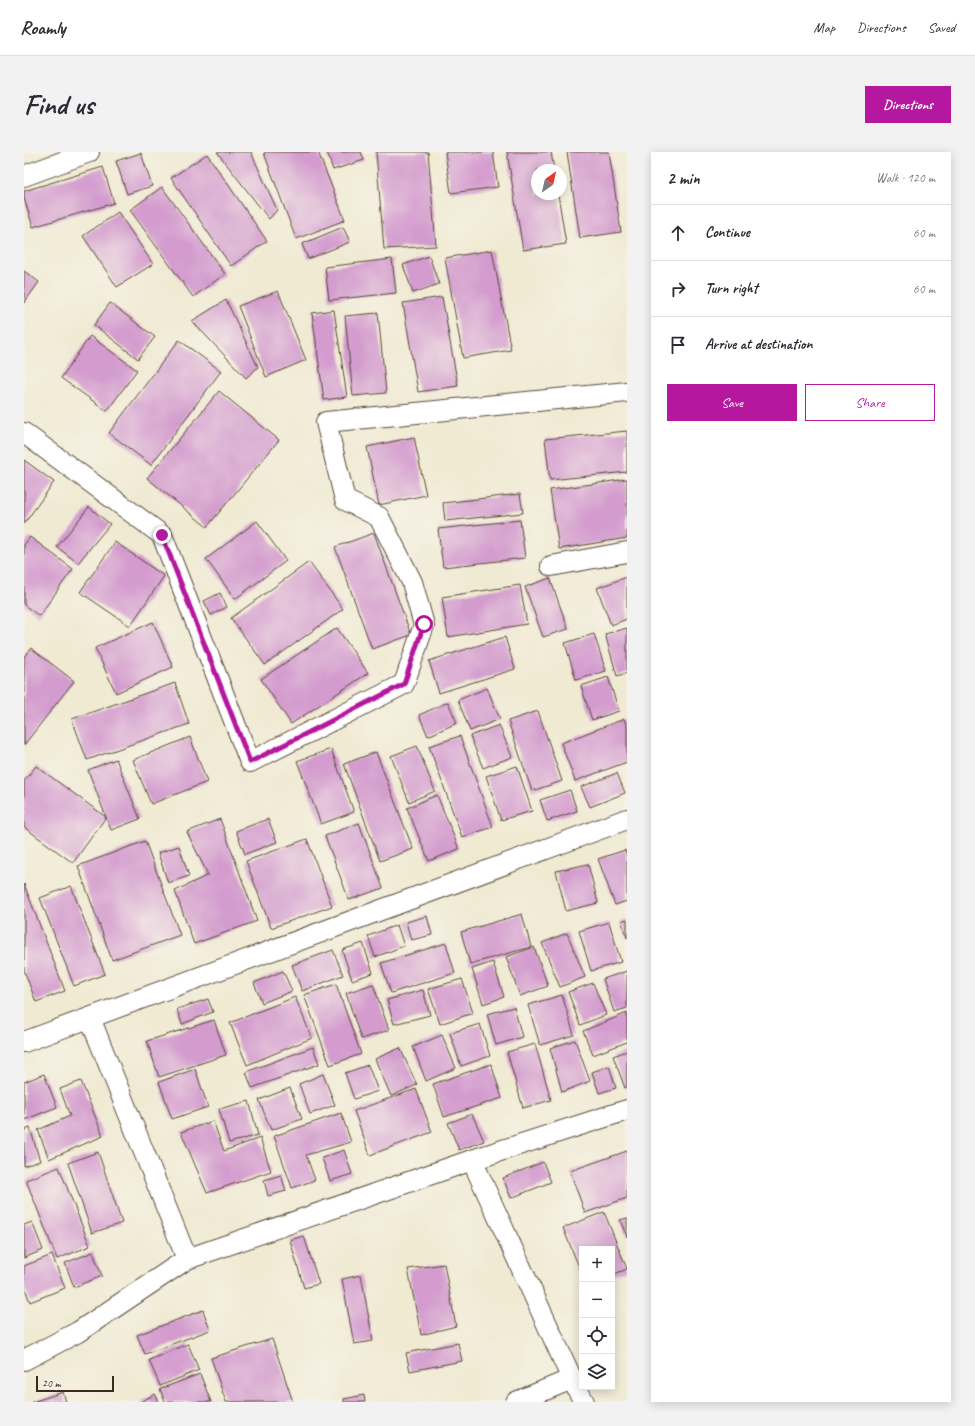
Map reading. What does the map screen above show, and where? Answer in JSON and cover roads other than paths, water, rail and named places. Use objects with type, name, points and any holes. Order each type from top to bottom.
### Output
[{"type":"street","points":[[24,176],[89,152]]},
{"type":"street","points":[[24,432],[162,535],[250,762],[404,684],[424,624],[412,582],[379,517],[345,500],[326,422],[627,392]]},
{"type":"street","points":[[551,566],[627,552]]},
{"type":"street","points":[[24,1042],[627,819]]},
{"type":"street","points":[[90,1018],[187,1259]]},
{"type":"street","points":[[24,1360],[78,1332],[187,1259],[472,1160],[627,1110]]},
{"type":"street","points":[[472,1160],[572,1380],[584,1402]]},
{"type":"street","points":[[516,1402],[572,1380]]}]
